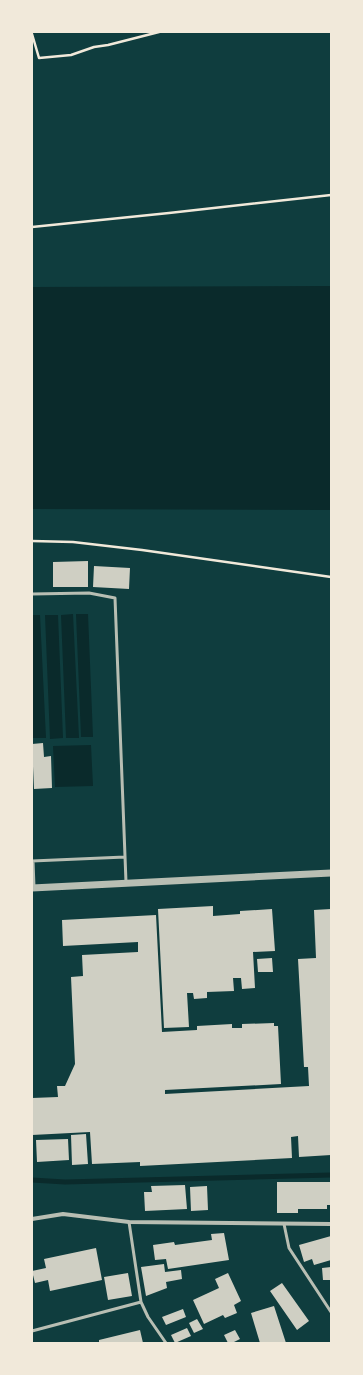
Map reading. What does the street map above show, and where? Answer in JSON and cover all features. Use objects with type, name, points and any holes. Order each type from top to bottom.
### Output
[{"type":"street","points":[[33,888],[331,872]]},
{"type":"street","points":[[32,1219],[63,1214],[129,1222],[331,1224]]},
{"type":"lane","points":[[32,594],[89,593],[115,598],[126,882]]},
{"type":"lane","points":[[33,888],[32,861],[125,857]]},
{"type":"lane","points":[[129,1222],[141,1302],[148,1317],[166,1343]]},
{"type":"lane","points":[[284,1224],[289,1248],[331,1312]]},
{"type":"lane","points":[[32,1331],[141,1302]]},
{"type":"path","points":[[32,34],[39,58],[71,55],[94,47],[159,32]]},
{"type":"path","points":[[32,227],[331,195]]},
{"type":"path","points":[[32,541],[73,542],[142,550],[331,577]]},
{"type":"water","points":[[331,286],[331,510],[32,509],[32,287]]},
{"type":"water","points":[[73,614],[79,738],[66,738],[61,615]]},
{"type":"water","points":[[76,614],[88,614],[93,737],[81,737]]},
{"type":"water","points":[[32,615],[40,615],[46,738],[33,738]]},
{"type":"water","points":[[45,615],[58,615],[63,738],[50,739]]},
{"type":"water","points":[[91,745],[93,786],[55,787],[53,746]]},
{"type":"building","points":[[88,561],[88,587],[53,587],[53,562]]},
{"type":"building","points":[[94,566],[130,568],[129,589],[93,587]]},
{"type":"building","points":[[43,743],[44,757],[51,756],[52,788],[34,789],[32,744]]},
{"type":"building","points":[[213,906],[213,916],[240,914],[240,911],[272,909],[275,951],[253,952],[255,988],[242,989],[241,978],[233,978],[234,991],[207,992],[207,998],[194,999],[193,993],[187,993],[189,1027],[164,1028],[158,909]]},
{"type":"building","points":[[331,909],[331,1155],[299,1157],[298,1136],[291,1137],[292,1158],[140,1166],[140,1162],[92,1164],[90,1132],[32,1135],[32,1098],[58,1097],[57,1086],[65,1086],[75,1064],[71,977],[83,976],[82,955],[138,952],[138,942],[63,946],[62,920],[156,915],[162,1032],[197,1030],[197,1026],[232,1024],[232,1028],[242,1028],[242,1024],[274,1023],[274,1026],[278,1026],[281,1084],[165,1090],[165,1094],[309,1086],[308,1067],[304,1067],[298,959],[316,958],[314,910]]},
{"type":"building","points":[[272,958],[273,972],[258,972],[257,959]]},
{"type":"building","points":[[86,1134],[88,1164],[72,1165],[71,1135]]},
{"type":"building","points":[[68,1139],[69,1160],[37,1162],[36,1140]]},
{"type":"building","points":[[277,1182],[331,1182],[331,1205],[327,1205],[327,1209],[298,1209],[298,1213],[277,1213]]},
{"type":"building","points":[[185,1185],[187,1209],[145,1211],[144,1192],[152,1192],[151,1186]]},
{"type":"building","points":[[207,1186],[208,1210],[191,1211],[190,1187]]},
{"type":"building","points":[[224,1233],[229,1260],[168,1269],[166,1259],[155,1260],[153,1245],[174,1242],[175,1245],[212,1240],[211,1234]]},
{"type":"building","points":[[331,1236],[331,1260],[314,1265],[312,1259],[304,1262],[299,1245]]},
{"type":"building","points":[[96,1248],[102,1280],[50,1291],[48,1280],[35,1283],[32,1271],[46,1268],[44,1259]]},
{"type":"building","points":[[164,1264],[165,1272],[181,1270],[182,1279],[166,1282],[167,1288],[146,1296],[141,1267]]},
{"type":"building","points":[[331,1267],[331,1280],[323,1280],[322,1268]]},
{"type":"building","points":[[128,1273],[132,1296],[108,1300],[104,1277]]},
{"type":"building","points":[[228,1273],[241,1301],[234,1305],[237,1313],[225,1318],[223,1315],[204,1324],[193,1300],[219,1288],[215,1279]]},
{"type":"building","points":[[282,1283],[309,1321],[297,1330],[270,1291]]},
{"type":"building","points":[[274,1306],[286,1343],[260,1343],[251,1313]]},
{"type":"building","points":[[183,1309],[186,1317],[166,1325],[162,1317]]},
{"type":"building","points":[[197,1319],[203,1329],[194,1333],[189,1323]]},
{"type":"building","points":[[187,1328],[191,1336],[175,1343],[171,1335]]},
{"type":"building","points":[[140,1330],[143,1343],[99,1343],[99,1340]]},
{"type":"building","points":[[235,1330],[240,1339],[232,1343],[228,1343],[224,1335]]},
{"type":"waterway","points":[[32,1180],[65,1182],[331,1175]]}]
